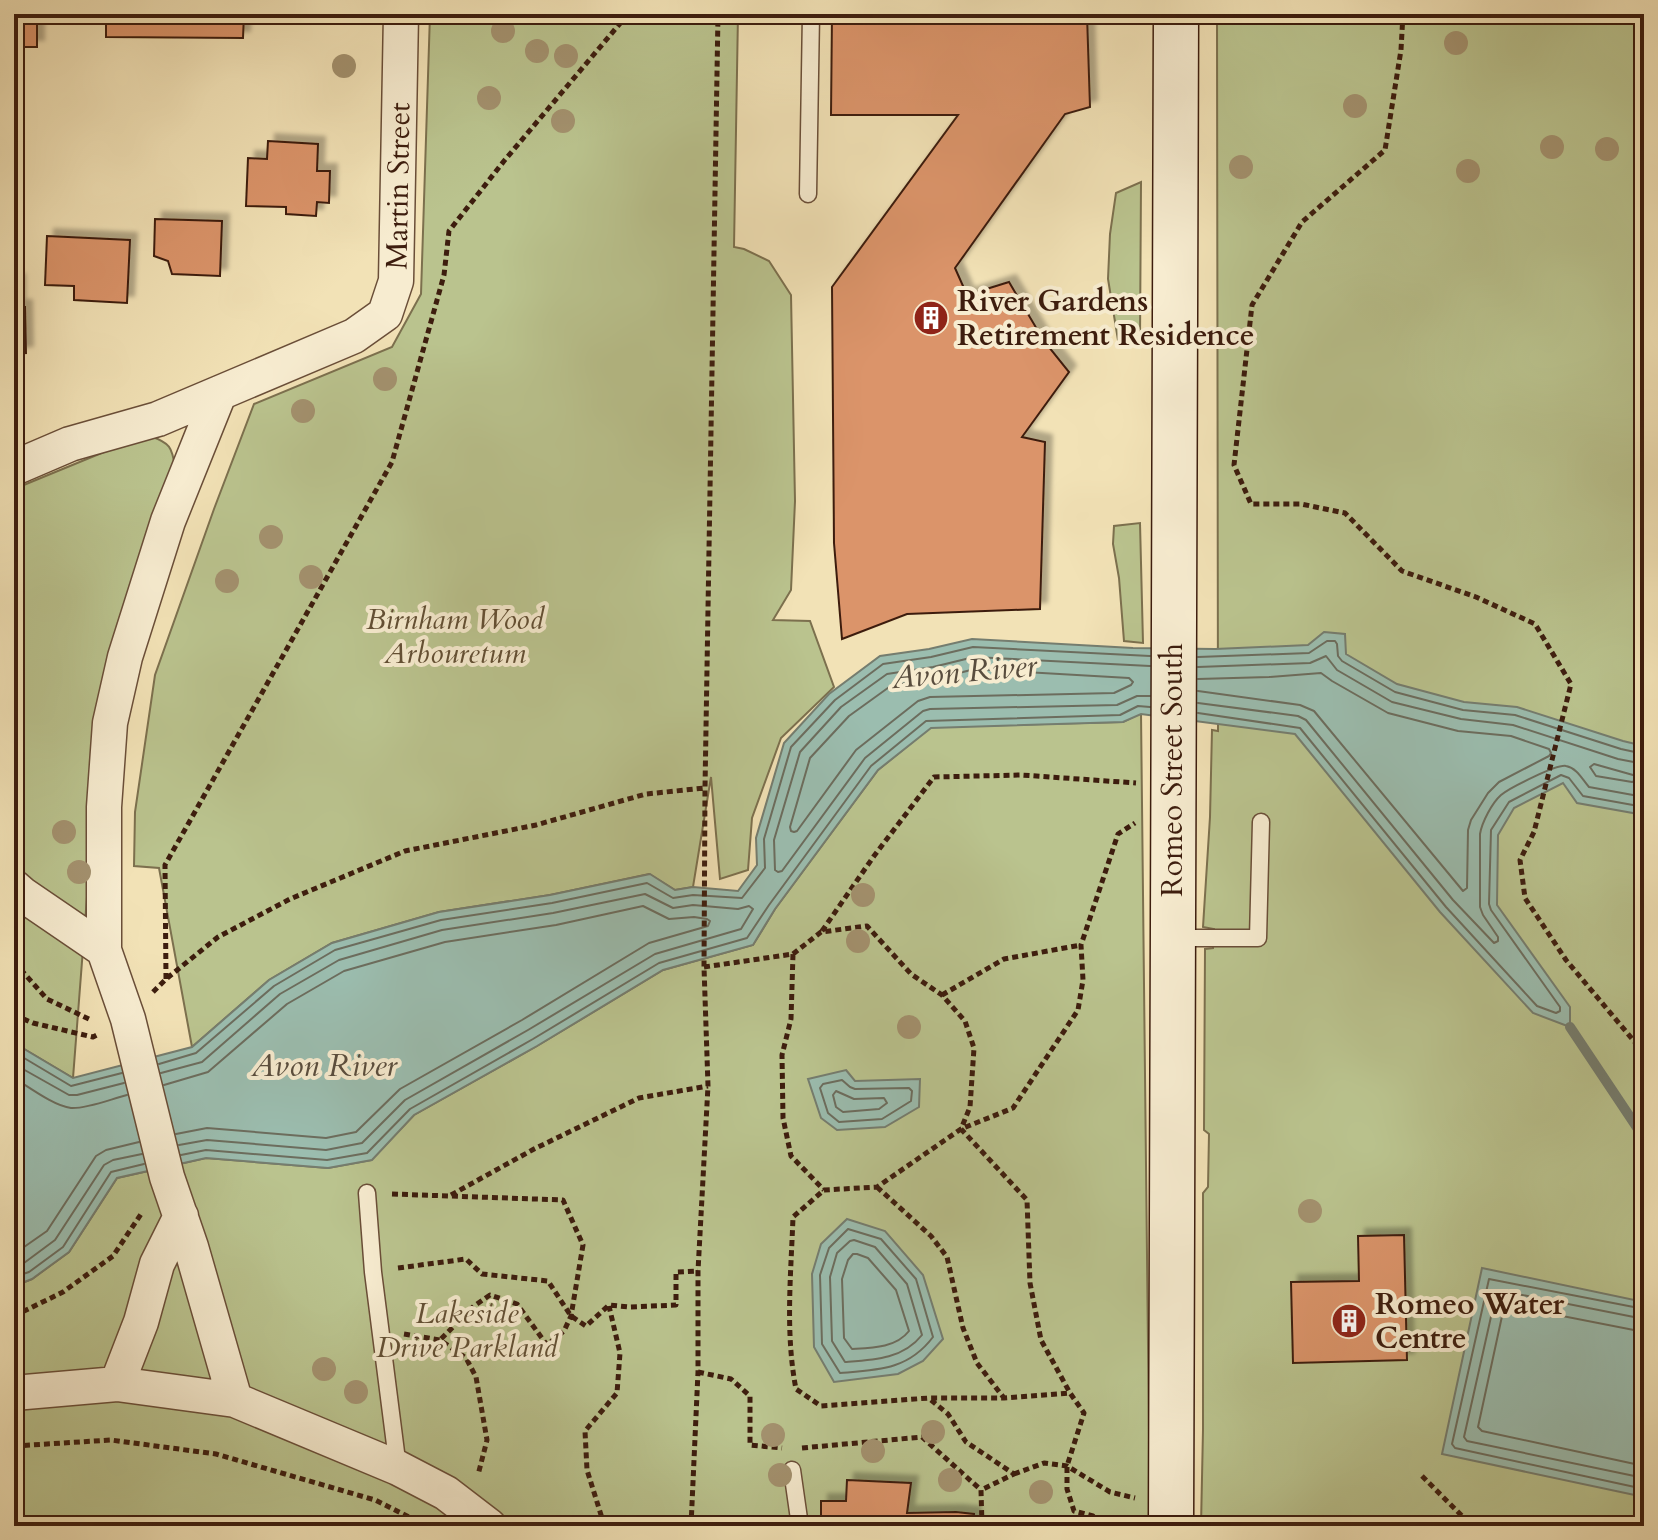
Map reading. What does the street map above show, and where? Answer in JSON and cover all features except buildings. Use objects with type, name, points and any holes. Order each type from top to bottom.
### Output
[{"type":"main road","name":"Romeo Street South","points":[[1171,1516],[1176,14]]},
{"type":"street","name":"Martin Street","points":[[14,468],[70,444],[158,419],[219,394],[354,336],[385,314],[396,281],[401,14]]},
{"type":"street","points":[[219,394],[168,521],[125,657],[110,723],[104,807],[104,950],[114,1027],[181,1216],[235,1400]]},
{"type":"street","points":[[14,887],[104,950]]},
{"type":"street","points":[[117,1384],[141,1322],[157,1264],[181,1216]]},
{"type":"street","points":[[14,1393],[117,1384],[235,1400],[398,1468],[446,1493],[479,1518]]},
{"type":"lane","points":[[808,194],[811,14]]},
{"type":"lane","points":[[1172,938],[1258,938],[1261,822]]},
{"type":"lane","points":[[367,1193],[373,1272],[398,1468]]},
{"type":"lane","points":[[792,1470],[800,1526]]},
{"type":"path","points":[[628,14],[449,231],[444,275],[392,462],[165,865],[166,979],[218,937],[242,924],[290,899],[405,851],[536,825],[646,794],[705,788]]},
{"type":"path","points":[[691,1526],[698,1372],[698,1271],[708,1086],[704,967],[705,788],[718,14]]},
{"type":"path","points":[[1403,14],[1401,50],[1385,150],[1302,222],[1252,305],[1234,465],[1251,504],[1301,504],[1345,513],[1402,571],[1476,597],[1535,624],[1571,684],[1534,832],[1520,860],[1525,898],[1566,960],[1644,1053]]},
{"type":"path","points":[[704,967],[793,954],[821,932],[934,777],[1021,775],[1141,784],[1172,748]]},
{"type":"path","points":[[1070,1393],[821,1406],[796,1389],[791,1363],[793,1217],[824,1190],[877,1187],[961,1129],[1013,1108],[1078,1010],[1083,980],[1081,945],[1118,834],[1142,818]]},
{"type":"path","points":[[821,932],[867,926],[911,974],[942,995],[965,1021],[974,1048],[970,1107],[961,1129]]},
{"type":"path","points":[[942,995],[1004,959],[1081,945]]},
{"type":"path","points":[[793,954],[791,1019],[782,1055],[783,1118],[791,1156],[824,1190]]},
{"type":"path","points":[[14,962],[47,999],[114,1027]]},
{"type":"path","points":[[14,1015],[33,1023],[93,1037],[114,1027]]},
{"type":"path","points":[[450,1196],[534,1149],[639,1098],[708,1086]]},
{"type":"path","points":[[961,1129],[1027,1200],[1030,1283],[1041,1340],[1084,1413],[1067,1466],[1067,1489],[1074,1511],[1093,1516],[1098,1526]]},
{"type":"path","points":[[14,1316],[63,1292],[113,1256],[167,1177]]},
{"type":"path","points":[[877,1187],[931,1236],[947,1257],[963,1328],[977,1363],[1004,1398]]},
{"type":"path","points":[[367,1193],[563,1200],[583,1245],[571,1316],[564,1331],[547,1345],[517,1304],[490,1295],[474,1306],[440,1340]]},
{"type":"path","points":[[373,1272],[466,1259],[482,1274],[548,1281],[571,1316],[586,1326],[609,1305],[676,1305],[676,1272],[698,1271]]},
{"type":"path","points":[[601,1526],[602,1518],[587,1470],[585,1431],[617,1393],[620,1353],[609,1305]]},
{"type":"path","points":[[380,1330],[440,1340],[466,1358],[476,1377],[487,1440],[479,1518]]},
{"type":"path","points":[[698,1372],[731,1379],[750,1396],[750,1445],[791,1449],[922,1437],[981,1490],[982,1526]]},
{"type":"path","points":[[929,1398],[948,1414],[966,1442],[1014,1474]]},
{"type":"path","points":[[14,1446],[111,1440],[216,1454],[375,1500],[427,1526]]},
{"type":"path","points":[[981,1490],[1044,1463],[1067,1466],[1110,1492],[1148,1502],[1171,1516]]},
{"type":"path","points":[[1422,1476],[1466,1520],[1502,1526]]},
{"type":"green space","name":"Birnham Wood Arbouretum","points":[[430,14],[738,14],[734,247],[769,261],[791,295],[795,501],[791,590],[773,620],[810,621],[834,687],[781,738],[752,818],[748,870],[720,879],[711,777],[693,887],[675,890],[649,874],[550,895],[439,912],[332,943],[269,980],[192,1047],[159,868],[134,866],[135,812],[155,675],[254,404],[392,347],[421,294]]},
{"type":"green space","points":[[1217,14],[1644,14],[1644,1526],[1201,1526],[1203,1193],[1208,1187],[1209,1134],[1204,1130],[1205,949],[1213,948],[1214,929],[1203,927],[1212,730],[1218,731]]},
{"type":"green space","points":[[1141,182],[1140,341],[1130,338],[1118,340],[1108,279],[1110,234],[1116,193]]},
{"type":"green space","points":[[150,436],[169,447],[175,467],[103,690],[73,1078],[14,1043],[14,489]]},
{"type":"green space","points":[[1140,523],[1143,643],[1124,641],[1113,544],[1114,526]]},
{"type":"green space","name":"Lakeside Drive Parkland","points":[[1141,713],[1150,1526],[14,1526],[14,1286],[32,1279],[69,1252],[117,1178],[206,1158],[328,1168],[371,1160],[414,1115],[663,970],[753,945],[775,909],[878,770],[931,727],[1123,722]]},
{"type":"water","name":"Avon River","points":[[1324,632],[1345,634],[1346,654],[1397,684],[1464,702],[1517,707],[1644,746],[1644,815],[1577,803],[1563,783],[1514,808],[1498,835],[1497,905],[1570,1007],[1570,1027],[1533,1013],[1440,912],[1295,734],[1141,714],[1123,722],[931,728],[878,770],[775,909],[753,945],[663,970],[414,1115],[372,1160],[328,1168],[206,1158],[117,1178],[69,1252],[32,1279],[14,1286],[14,1043],[73,1078],[192,1047],[269,980],[332,943],[439,912],[550,895],[650,874],[675,890],[693,887],[738,891],[757,865],[756,838],[784,743],[829,694],[880,656],[972,639],[1133,648],[1215,649],[1308,645]]},
{"type":"water","points":[[846,1070],[855,1081],[920,1079],[919,1107],[885,1127],[837,1130],[821,1118],[808,1079]]},
{"type":"water","points":[[847,1219],[885,1231],[923,1275],[943,1339],[923,1361],[898,1374],[834,1382],[814,1347],[812,1274],[821,1244]]},
{"type":"water","points":[[1482,1268],[1644,1302],[1644,1497],[1442,1454]]},
{"type":"waterway","points":[[1570,1027],[1644,1138]]},
{"type":"place","name":"River Gardens Retirement Residence","points":[[931,318]]},
{"type":"place","name":"Romeo Water Centre","points":[[1349,1321]]}]
